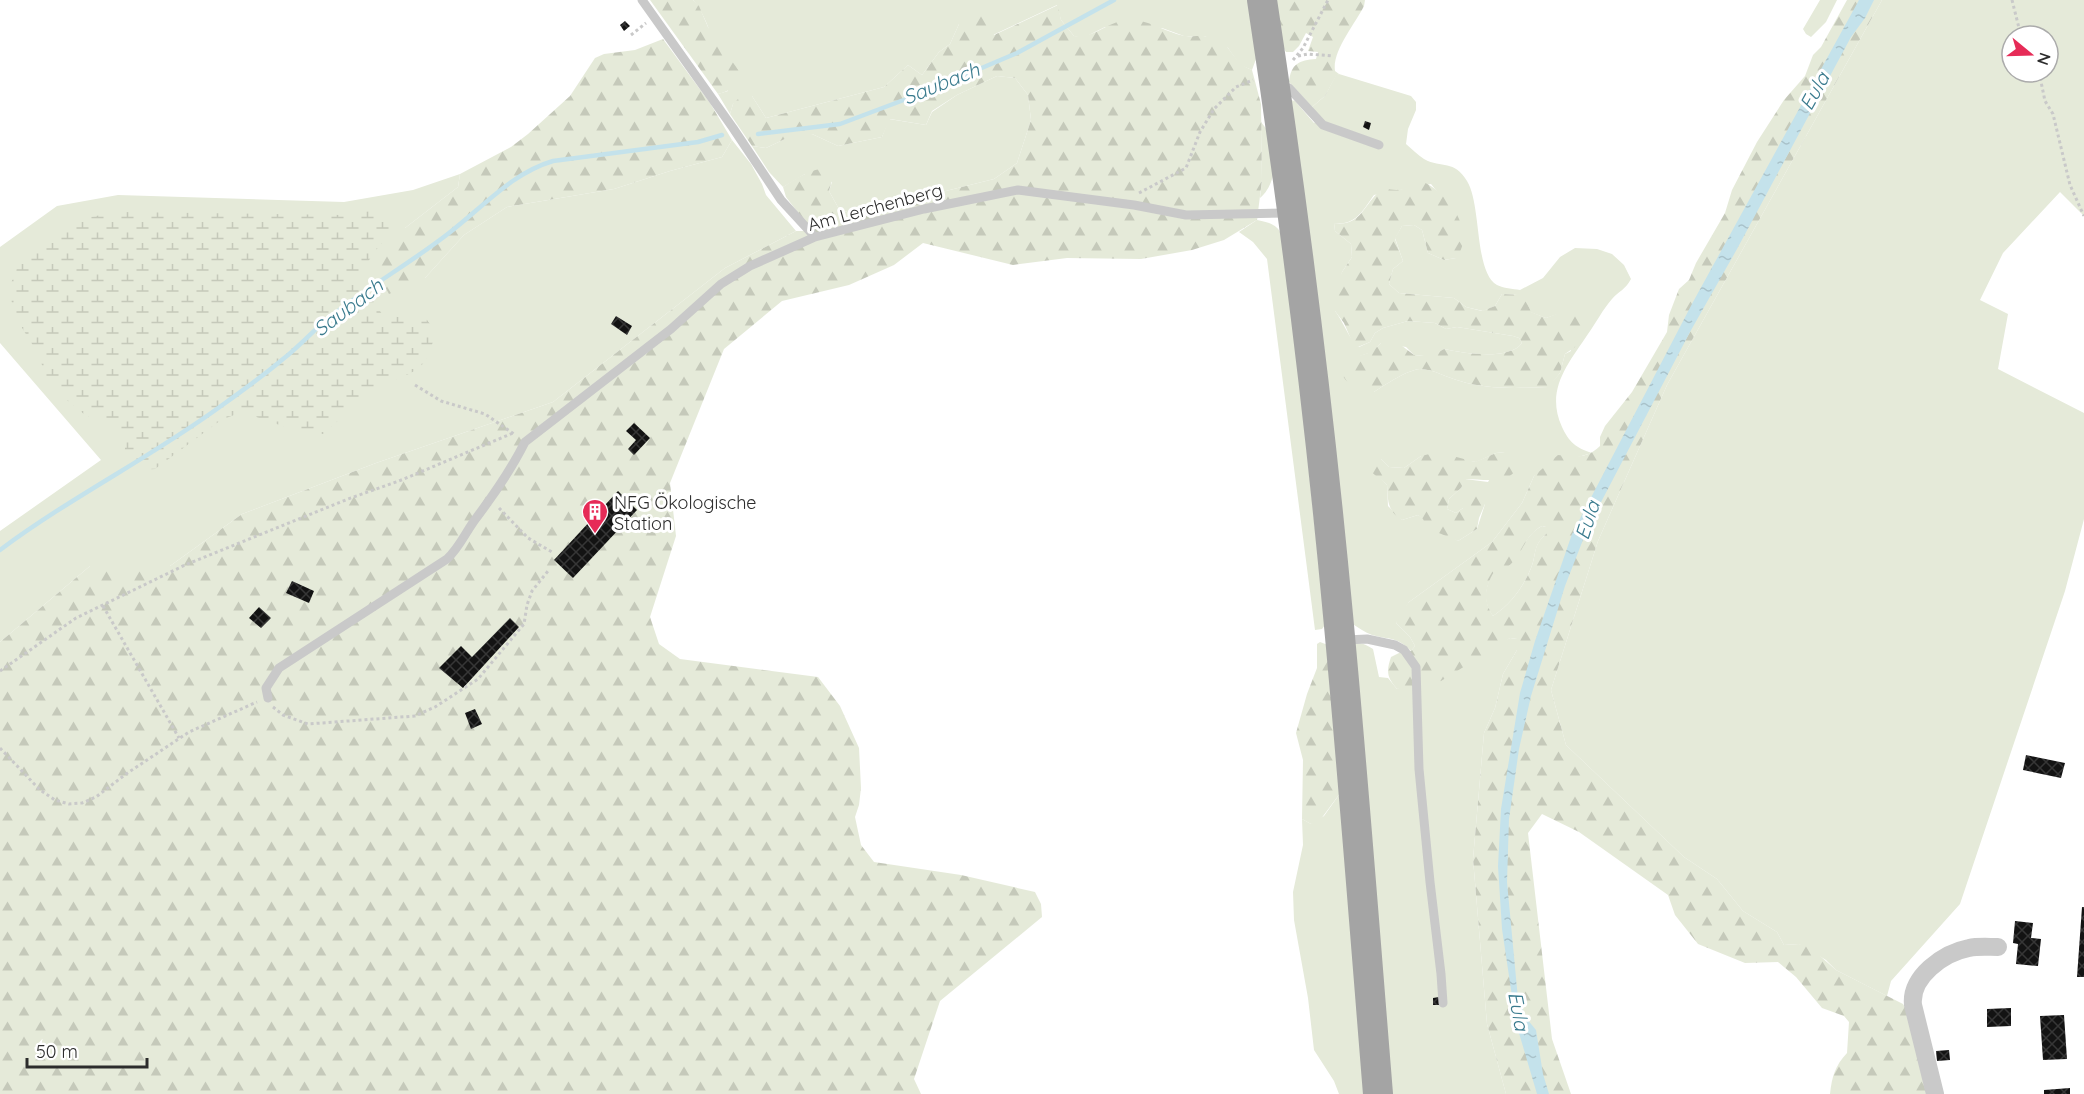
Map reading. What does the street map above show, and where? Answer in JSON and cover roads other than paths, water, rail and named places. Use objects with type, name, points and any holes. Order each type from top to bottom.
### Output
[{"type":"main road","points":[[1262,0],[1282,71],[1292,213],[1318,421],[1340,641],[1378,1094]]},
{"type":"street","points":[[1935,1094],[1906,996],[1941,959],[1967,948],[1998,947]]},
{"type":"lane","points":[[642,0],[781,200],[815,237]]},
{"type":"lane","points":[[1282,71],[1289,88],[1314,117],[1328,128],[1379,146]]},
{"type":"lane","name":"Am Lerchenberg","points":[[268,698],[266,688],[279,668],[447,559],[458,549],[513,467],[525,442],[671,329],[721,284],[750,266],[815,237],[924,209],[1018,190],[1134,205],[1186,215],[1292,213]]},
{"type":"lane","points":[[1340,641],[1367,639],[1395,645],[1404,650],[1416,667],[1419,769],[1442,974],[1443,1003]]},
{"type":"water","name":"Eula","points":[[1859,0],[1874,0],[1865,18],[1851,37],[1690,332],[1588,527],[1565,586],[1531,696],[1519,749],[1509,819],[1507,882],[1518,999],[1527,1019],[1536,1030],[1543,1074],[1549,1094],[1537,1094],[1516,1023],[1502,929],[1498,866],[1501,809],[1520,693],[1535,641],[1572,534],[1693,302]]},
{"type":"waterway","name":"Saubach","points":[[758,134],[840,124],[925,92],[1017,53],[1114,0]]},
{"type":"waterway","name":"Saubach","points":[[0,550],[54,512],[166,443],[229,400],[296,348],[334,314],[435,244],[498,192],[524,174],[553,161],[698,142],[722,135]]},
{"type":"place","name":"NFG Ökologische Station","points":[[595,535]]}]
